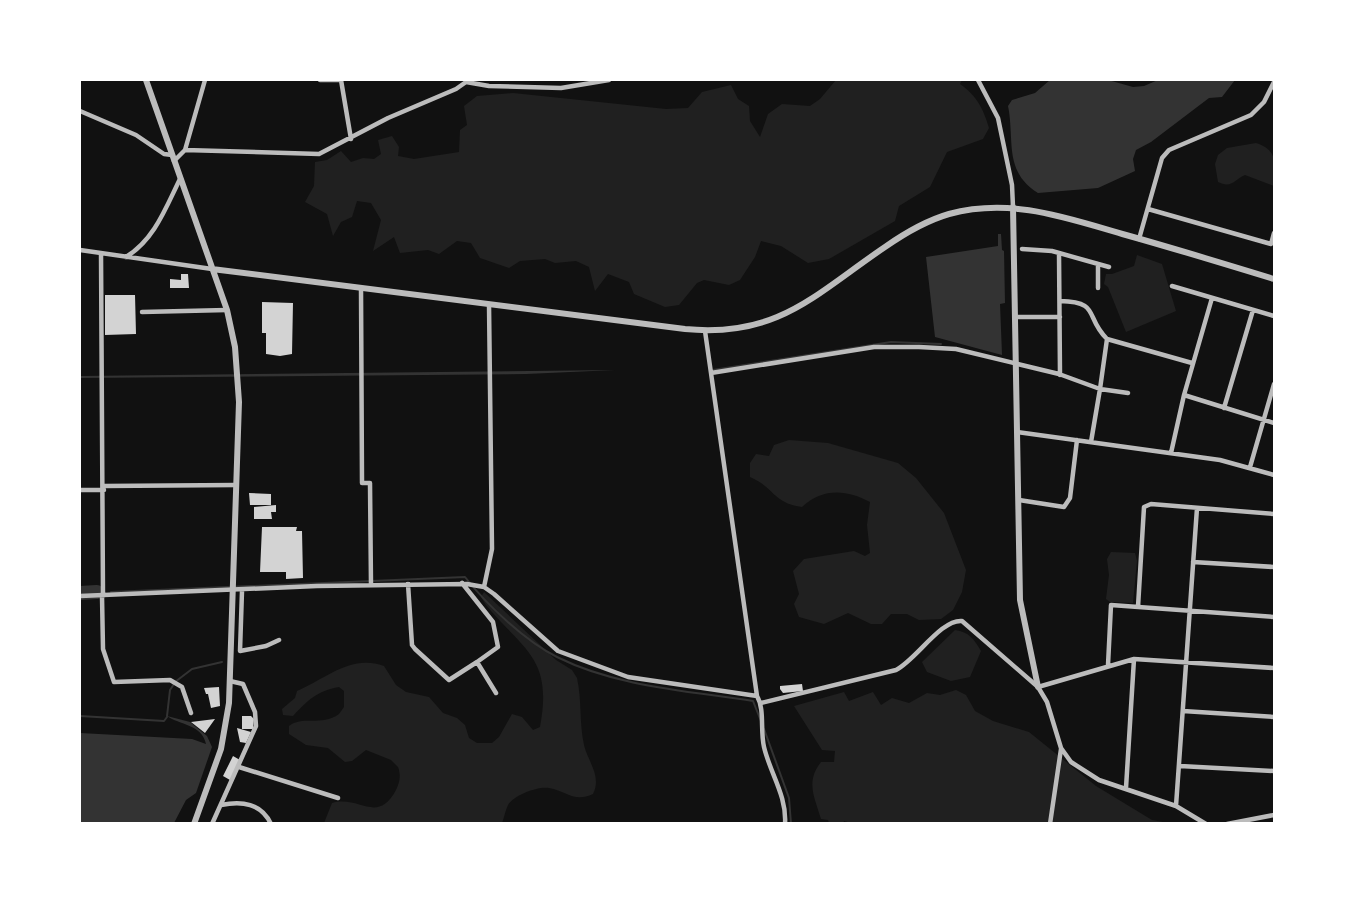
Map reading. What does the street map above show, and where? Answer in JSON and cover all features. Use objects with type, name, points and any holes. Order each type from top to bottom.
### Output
[{"type":"street","points":[[146,80],[227,310],[238,385],[230,681],[220,749],[194,824]]},
{"type":"street","points":[[185,150],[205,80]]},
{"type":"street","points":[[320,80],[341,80],[351,139]]},
{"type":"street","points":[[173,158],[185,150],[312,155],[326,152],[388,118],[456,89],[466,81],[489,86],[561,88],[609,80]]},
{"type":"street","points":[[978,80],[998,118],[1012,185],[1020,600],[1038,687]]},
{"type":"street","points":[[1139,239],[1162,158],[1170,150],[1251,115],[1264,102],[1275,82]]},
{"type":"street","points":[[80,111],[111,123],[173,158]]},
{"type":"street","points":[[126,257],[140,247],[152,232],[180,178]]},
{"type":"street","points":[[80,250],[212,269],[705,331],[754,327],[789,313],[908,232],[934,219],[976,208],[1013,207],[1043,212],[1275,279]]},
{"type":"street","points":[[1148,208],[1273,244],[1275,233]]},
{"type":"street","points":[[1022,249],[1059,253],[1109,267]]},
{"type":"street","points":[[101,253],[104,488],[103,649],[114,682],[170,680],[182,687],[191,713]]},
{"type":"street","points":[[1059,253],[1060,375]]},
{"type":"street","points":[[1098,264],[1098,288]]},
{"type":"street","points":[[1172,286],[1275,316]]},
{"type":"street","points":[[361,288],[362,483],[370,483],[371,584]]},
{"type":"street","points":[[1171,453],[1192,363],[1212,298]]},
{"type":"street","points":[[1060,301],[1079,302],[1086,305],[1107,339],[1091,442]]},
{"type":"street","points":[[484,587],[492,549],[489,303]]},
{"type":"street","points":[[142,312],[227,310]]},
{"type":"street","points":[[1224,408],[1253,310]]},
{"type":"street","points":[[1015,317],[1060,317]]},
{"type":"street","points":[[705,331],[757,696],[761,703],[765,750],[782,798],[786,823]]},
{"type":"street","points":[[1107,339],[1192,363]]},
{"type":"street","points":[[711,371],[892,346],[956,349],[1060,375],[1100,389],[1128,393]]},
{"type":"street","points":[[1250,467],[1275,384]]},
{"type":"street","points":[[1184,395],[1275,423]]},
{"type":"street","points":[[1017,432],[1171,453],[1250,467],[1275,475]]},
{"type":"street","points":[[1019,500],[1064,507],[1070,498],[1077,440]]},
{"type":"street","points":[[80,490],[236,485]]},
{"type":"street","points":[[1138,607],[1144,507],[1151,504],[1275,514]]},
{"type":"street","points":[[1176,806],[1197,508]]},
{"type":"street","points":[[1193,562],[1275,567]]},
{"type":"street","points":[[80,596],[371,584],[464,583],[478,585],[484,587],[558,651],[569,657],[627,676],[757,696]]},
{"type":"street","points":[[408,584],[412,645],[449,680],[498,647],[496,628],[464,583]]},
{"type":"street","points":[[242,591],[240,651],[266,646],[279,640]]},
{"type":"street","points":[[1108,665],[1111,605],[1275,617]]},
{"type":"street","points":[[761,703],[896,669],[909,661],[954,620],[962,621],[1038,687],[1047,702],[1061,748],[1071,762],[1087,773],[1176,806],[1206,824]]},
{"type":"street","points":[[1038,687],[1134,659],[1275,668]]},
{"type":"street","points":[[1126,788],[1134,659]]},
{"type":"street","points":[[477,662],[496,693]]},
{"type":"street","points":[[212,824],[255,732],[257,720],[243,684],[230,681]]},
{"type":"street","points":[[1183,711],[1275,717]]},
{"type":"street","points":[[1050,824],[1061,748]]},
{"type":"street","points":[[239,766],[338,798]]},
{"type":"street","points":[[1180,766],[1275,771]]},
{"type":"street","points":[[221,805],[234,803],[255,806],[266,814],[271,824]]},
{"type":"street","points":[[1227,824],[1275,815]]},
{"type":"shaded area","points":[[836,80],[962,80],[960,84],[979,103],[989,128],[983,139],[947,152],[930,187],[899,206],[895,221],[829,259],[808,263],[781,246],[761,241],[755,257],[740,280],[729,285],[704,280],[697,283],[679,305],[665,307],[634,294],[629,282],[608,274],[595,291],[589,267],[576,261],[555,263],[545,259],[520,261],[509,268],[480,258],[471,243],[457,241],[439,254],[428,250],[400,253],[394,237],[373,251],[381,220],[371,203],[357,201],[352,217],[341,222],[333,236],[327,214],[305,202],[314,186],[315,162],[327,160],[341,151],[351,162],[363,158],[374,159],[381,154],[378,140],[392,136],[399,147],[398,156],[414,159],[459,152],[460,130],[467,125],[464,106],[477,96],[513,93],[666,109],[688,108],[702,92],[731,85],[738,99],[749,106],[750,121],[760,137],[768,114],[782,104],[810,106],[820,99]]},
{"type":"shaded area","points":[[1050,80],[1108,80],[1133,87],[1144,86],[1158,80],[1235,80],[1222,97],[1209,98],[1151,142],[1136,150],[1133,159],[1135,171],[1098,188],[1038,193],[1027,184],[1015,165],[1008,106],[1012,100],[1035,93]]},
{"type":"shaded area","points":[[1256,143],[1272,154],[1275,165],[1274,186],[1245,175],[1230,184],[1218,182],[1215,164],[1218,155],[1227,148]]},
{"type":"shaded area","points":[[998,234],[1001,234],[1004,251],[1005,303],[1000,304],[1002,355],[935,337],[926,257],[998,246]]},
{"type":"shaded area","points":[[1137,255],[1162,264],[1176,311],[1126,332],[1108,287],[1104,284],[1106,274],[1134,266]]},
{"type":"shaded area","points":[[615,370],[526,374],[80,378],[80,376]]},
{"type":"shaded area","points":[[789,440],[828,443],[898,463],[916,478],[944,513],[966,570],[962,592],[953,610],[941,619],[919,620],[907,614],[891,614],[882,624],[871,624],[848,613],[824,624],[799,617],[794,604],[799,594],[793,571],[804,559],[854,551],[865,556],[870,553],[867,525],[870,502],[852,495],[834,493],[818,496],[802,507],[792,505],[750,477],[750,463],[756,454],[769,456],[774,445]]},
{"type":"shaded area","points":[[1111,552],[1135,553],[1137,561],[1133,603],[1110,602],[1106,599],[1109,575],[1107,559]]},
{"type":"shaded area","points":[[484,592],[556,660],[572,670],[577,678],[584,745],[596,781],[593,794],[575,797],[549,788],[533,790],[511,801],[502,823],[324,823],[332,803],[351,803],[367,807],[382,806],[396,790],[400,778],[398,767],[391,760],[366,750],[352,761],[345,762],[328,748],[306,745],[289,734],[289,726],[294,723],[326,720],[339,714],[344,707],[344,691],[339,687],[313,697],[293,716],[283,715],[282,709],[295,698],[297,691],[339,669],[361,663],[384,666],[396,685],[406,692],[429,697],[443,713],[457,718],[465,725],[469,738],[477,743],[492,743],[499,737],[512,714],[522,717],[533,730],[540,727],[543,704],[539,670],[532,657],[486,605],[481,597]]},
{"type":"shaded area","points":[[955,630],[971,637],[981,651],[970,677],[951,681],[927,672],[922,662]]},
{"type":"shaded area","points":[[956,690],[966,695],[975,711],[993,721],[1029,732],[1096,786],[1152,820],[1168,823],[855,824],[844,821],[843,823],[829,823],[828,820],[821,819],[814,797],[813,776],[821,762],[834,762],[835,751],[822,750],[794,706],[844,692],[849,701],[873,692],[881,705],[892,698],[909,703],[927,693],[940,695]]},
{"type":"shaded area","points":[[167,716],[190,722],[207,736],[212,747],[196,793],[186,800],[174,823],[80,823],[80,733],[192,739],[206,744],[200,732]]},
{"type":"building","points":[[181,274],[188,274],[189,288],[170,288],[170,279],[181,280]]},
{"type":"building","points":[[105,295],[135,295],[136,334],[105,335]]},
{"type":"building","points":[[262,302],[293,303],[292,354],[280,356],[266,354],[266,333],[262,333]]},
{"type":"building","points":[[249,493],[271,494],[271,505],[250,505]]},
{"type":"building","points":[[276,505],[276,512],[271,512],[272,519],[254,519],[254,507]]},
{"type":"building","points":[[262,527],[297,527],[296,531],[302,531],[303,578],[286,579],[286,572],[260,572]]},
{"type":"building","points":[[802,684],[803,691],[783,693],[780,689],[780,686]]},
{"type":"building","points":[[219,687],[220,706],[211,708],[204,688]]},
{"type":"building","points":[[242,716],[251,716],[254,719],[253,729],[242,729]]},
{"type":"building","points":[[215,719],[205,733],[191,722]]},
{"type":"building","points":[[237,728],[251,732],[246,743],[240,742]]},
{"type":"building","points":[[233,756],[240,760],[230,780],[223,776]]},
{"type":"waterway","points":[[713,370],[891,342],[941,344]]},
{"type":"waterway","points":[[111,592],[465,577],[507,622],[532,642],[557,657],[580,667],[629,681],[679,691],[753,701],[761,721]]},
{"type":"waterway","points":[[80,593],[97,592]]},
{"type":"waterway","points":[[175,682],[192,669],[222,662]]},
{"type":"waterway","points":[[167,716],[170,690],[174,684]]},
{"type":"waterway","points":[[80,716],[164,721],[167,717]]},
{"type":"waterway","points":[[764,729],[789,798],[791,824]]}]
